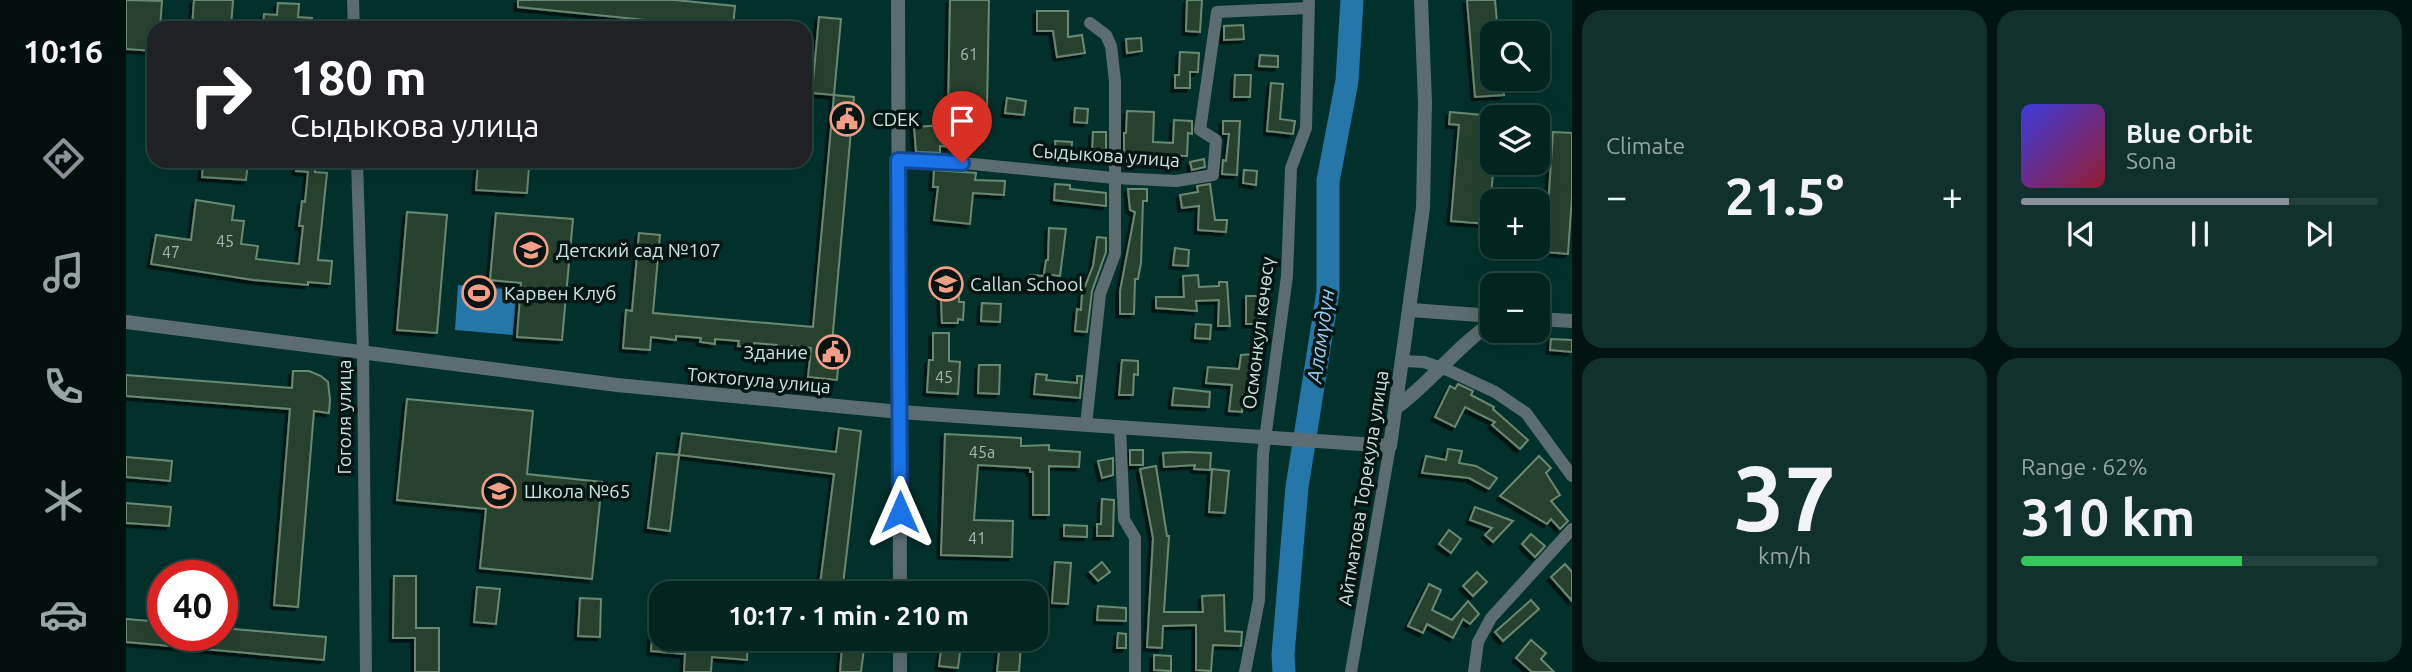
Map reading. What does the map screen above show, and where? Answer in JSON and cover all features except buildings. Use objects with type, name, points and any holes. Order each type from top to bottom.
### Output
[{"type":"street","points":[[353,0],[354,21]]},
{"type":"street","points":[[898,0],[900,581]]},
{"type":"street","name":"Айтматова Торекула улица","points":[[1351,672],[1391,446],[1423,208],[1425,102],[1421,0]]},
{"type":"street","name":"Сыдыкова улица","points":[[898,160],[962,163],[1114,178],[1176,181],[1213,176],[1216,140],[1200,130],[1217,12],[1308,4]]},
{"type":"street","name":"Осмонкул көчөсү","points":[[1245,672],[1259,600],[1266,437],[1287,276],[1291,168],[1306,128],[1308,4]]},
{"type":"street","points":[[1086,425],[1100,293],[1115,254],[1115,81],[1111,46],[1106,35],[1090,23]]},
{"type":"street","name":"Гоголя улица","points":[[356,168],[363,354],[366,672]]},
{"type":"street","points":[[1411,310],[1480,315]]},
{"type":"street","points":[[1550,320],[1572,321]]},
{"type":"street","name":"Токтогула улица","points":[[126,321],[617,385],[900,412],[1391,446]]},
{"type":"street","points":[[1396,407],[1418,392],[1440,367],[1480,331]]},
{"type":"street","points":[[1403,361],[1424,362],[1440,367],[1494,392],[1526,412],[1572,476]]},
{"type":"street","points":[[1121,427],[1124,520],[1135,538],[1135,672]]},
{"type":"street","points":[[1474,672],[1478,642],[1491,618],[1572,529]]},
{"type":"street","points":[[900,651],[901,672]]},
{"type":"water","points":[[458,285],[517,290],[513,335],[455,330]]},
{"type":"waterway","name":"Аламүдүн","points":[[1284,672],[1283,655],[1297,487],[1328,292],[1328,181],[1347,81],[1352,0]]},
{"type":"place","name":"CDEK","points":[[847,119]]},
{"type":"place","name":"Детский сад №107","points":[[531,250]]},
{"type":"place","name":"Callan School","points":[[946,284]]},
{"type":"place","name":"Карвен Клуб","points":[[479,293]]},
{"type":"place","name":"Здание","points":[[833,352]]},
{"type":"place","name":"Школа №65","points":[[499,491]]},
{"type":"route","points":[[900,512],[898,160],[962,163]]}]
